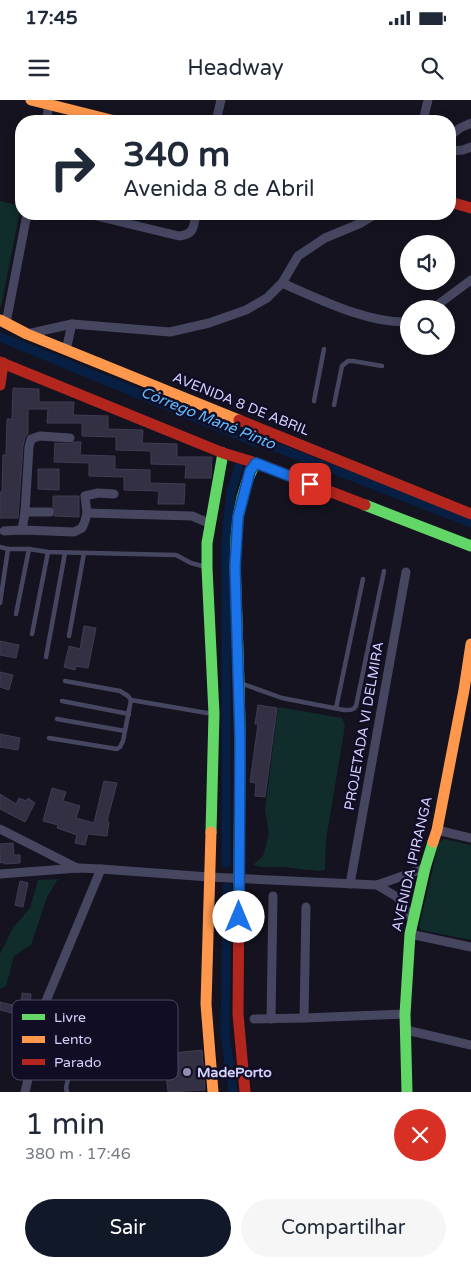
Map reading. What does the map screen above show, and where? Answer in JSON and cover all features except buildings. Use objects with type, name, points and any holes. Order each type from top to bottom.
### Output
[{"type":"street","points":[[31,100],[50,102],[94,115]]},
{"type":"street","points":[[217,115],[221,100]]},
{"type":"street","points":[[424,115],[428,100]]},
{"type":"street","points":[[47,115],[50,102]]},
{"type":"street","points":[[456,131],[471,123]]},
{"type":"street","points":[[456,151],[471,147]]},
{"type":"street","points":[[456,204],[471,208]]},
{"type":"street","points":[[3,322],[26,220]]},
{"type":"street","points":[[113,220],[179,236],[188,235],[192,230],[194,220]]},
{"type":"street","points":[[27,334],[72,324],[170,332],[209,324],[246,310],[267,298],[282,283],[298,256],[325,238],[366,220]]},
{"type":"street","points":[[444,300],[471,280]]},
{"type":"street","points":[[282,283],[326,302],[372,318],[400,322]]},
{"type":"street","name":"AVENIDA 8 DE ABRIL","points":[[3,322],[27,334],[471,514]]},
{"type":"street","points":[[66,350],[72,324]]},
{"type":"street","points":[[0,385],[1,363],[223,453],[256,463],[471,546]]},
{"type":"street","points":[[22,530],[31,440],[40,436],[70,438]]},
{"type":"street","points":[[213,1092],[206,1004],[214,714],[207,543],[223,453]]},
{"type":"street","points":[[245,1092],[238,1014],[240,740],[235,567],[238,517],[250,471],[256,463]]},
{"type":"street","points":[[4,531],[74,532],[82,528],[86,521],[85,496],[98,493],[114,494]]},
{"type":"street","points":[[25,512],[50,512]]},
{"type":"street","points":[[87,513],[192,516],[211,524]]},
{"type":"street","name":"PROJETADA VI DELMIRA","points":[[350,884],[406,572]]},
{"type":"street","name":"AVENIDA IPIRANGA","points":[[407,1092],[405,1014],[410,934],[425,868],[437,830],[468,691],[471,644]]},
{"type":"street","points":[[0,829],[78,868]]},
{"type":"street","points":[[437,830],[471,838]]},
{"type":"street","points":[[0,874],[78,868],[239,879],[377,885],[425,868]]},
{"type":"street","points":[[46,1000],[101,869]]},
{"type":"street","points":[[377,885],[397,897],[413,920]]},
{"type":"street","points":[[271,1019],[273,896]]},
{"type":"street","points":[[304,1018],[306,907]]},
{"type":"street","points":[[410,934],[471,947]]},
{"type":"street","points":[[254,1019],[405,1014]]},
{"type":"street","points":[[406,1030],[471,1044]]},
{"type":"lane","points":[[314,401],[324,349]]},
{"type":"lane","points":[[334,405],[342,366],[348,361],[382,366]]},
{"type":"lane","points":[[0,547],[48,552],[176,555],[191,563],[207,568]]},
{"type":"lane","points":[[0,603],[8,549]]},
{"type":"lane","points":[[16,614],[29,549]]},
{"type":"lane","points":[[32,634],[48,552]]},
{"type":"lane","points":[[46,657],[66,552]]},
{"type":"lane","points":[[69,636],[84,553]]},
{"type":"lane","points":[[238,683],[282,698],[351,710],[356,706],[384,571]]},
{"type":"lane","points":[[336,708],[363,579]]},
{"type":"lane","points":[[65,681],[120,691],[131,700],[214,714]]},
{"type":"lane","points":[[49,738],[117,749],[123,741],[131,700]]},
{"type":"lane","points":[[62,701],[129,714]]},
{"type":"lane","points":[[57,719],[125,731]]},
{"type":"green space","points":[[0,201],[15,205],[15,220],[18,220],[0,308]]},
{"type":"green space","points":[[278,707],[342,718],[345,726],[326,840],[325,870],[253,865],[263,856],[269,834],[265,810]]},
{"type":"green space","points":[[444,839],[471,845],[471,940],[421,930],[419,927],[439,842]]},
{"type":"green space","points":[[58,879],[47,897],[31,945],[14,956],[6,986],[0,989],[0,954],[13,928],[30,908],[38,880]]},
{"type":"water","name":"Córrego Mané Pinto","points":[[0,332],[262,438],[257,448],[0,342]]},
{"type":"waterway","name":"Córrego Mané Pinto","points":[[250,437],[471,523]]},
{"type":"waterway","points":[[226,863],[226,539],[231,492],[239,466]]},
{"type":"waterway","points":[[227,887],[225,1034],[233,1092]]},
{"type":"traffic: fast","points":[[211,832],[214,714],[207,543],[223,453]]},
{"type":"traffic: fast","points":[[239,885],[240,725],[235,560],[238,518],[242,498],[256,463]]},
{"type":"traffic: fast","points":[[365,505],[471,546]]},
{"type":"traffic: fast","points":[[407,1092],[405,1014],[410,934],[433,842]]},
{"type":"traffic: slow","points":[[31,100],[91,115]]},
{"type":"traffic: slow","points":[[0,320],[27,334],[239,420]]},
{"type":"traffic: slow","points":[[433,842],[437,830],[464,690],[471,644]]},
{"type":"traffic: slow","points":[[211,832],[206,1004],[213,1092]]},
{"type":"traffic: jam","points":[[456,204],[471,208]]},
{"type":"traffic: jam","points":[[0,362],[223,453],[256,463],[365,505]]},
{"type":"traffic: jam","points":[[0,385],[3,363]]},
{"type":"traffic: jam","points":[[239,420],[471,514]]},
{"type":"traffic: jam","points":[[239,885],[238,1014],[245,1092]]},
{"type":"place","name":"MadePorto","points":[[187,1072]]},
{"type":"route","points":[[239,917],[240,740],[235,567],[238,517],[250,471],[256,463],[310,484]]}]
